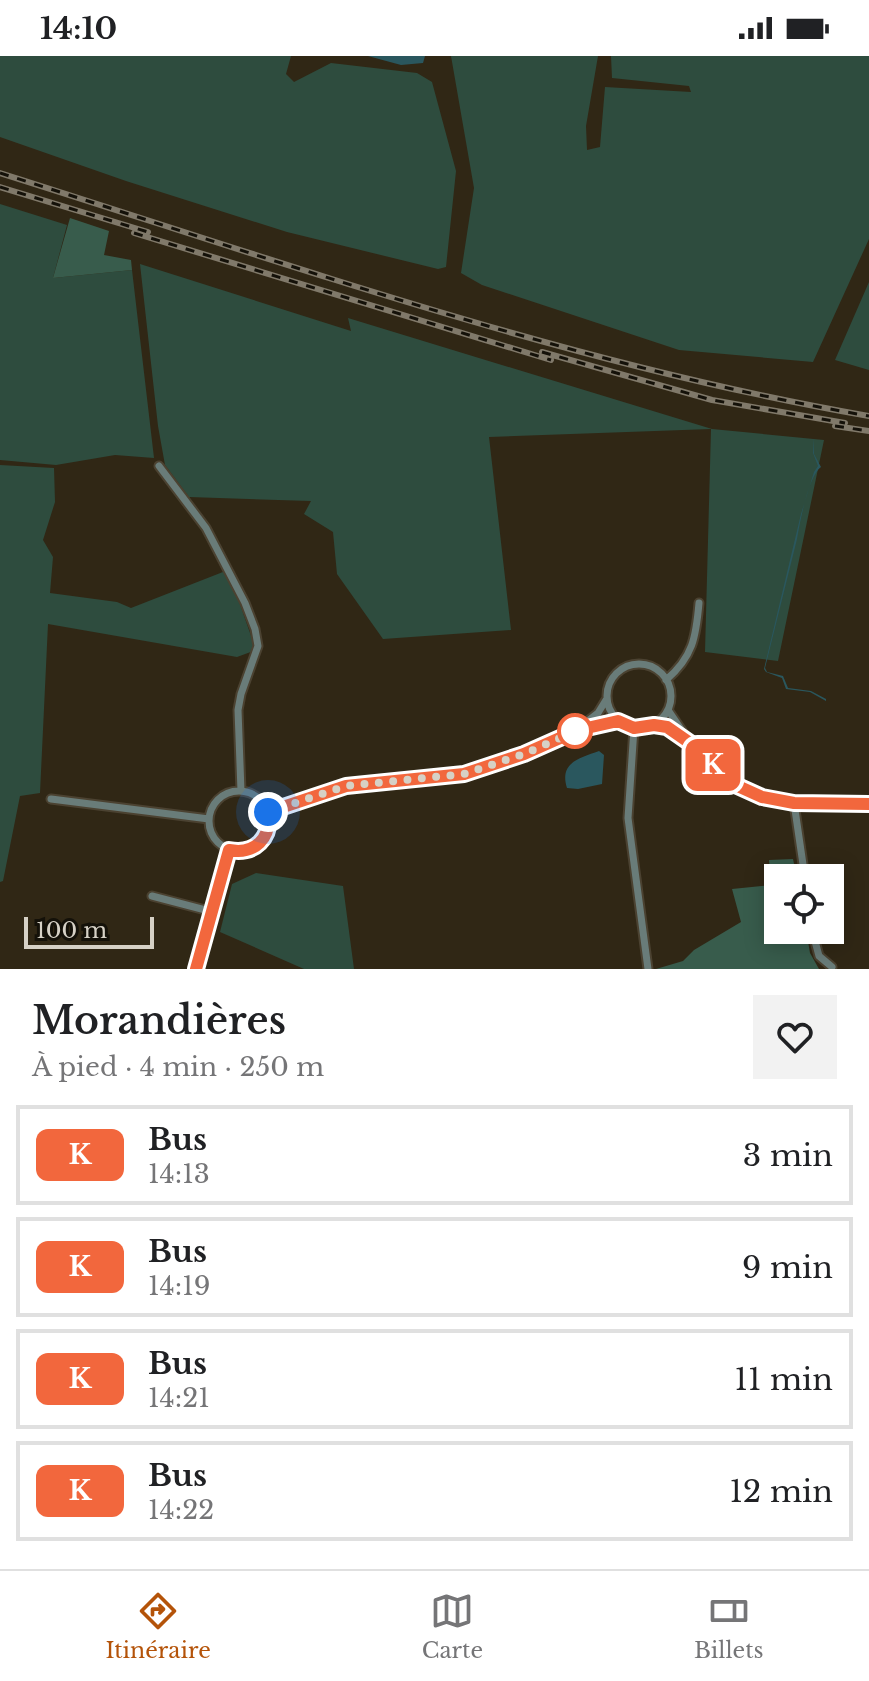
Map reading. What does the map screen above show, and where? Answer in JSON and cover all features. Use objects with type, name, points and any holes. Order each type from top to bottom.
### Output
[{"type":"street","points":[[159,466],[206,528],[255,629],[258,646],[238,710],[241,791]]},
{"type":"street","points":[[666,680],[680,668],[696,636],[699,603]]},
{"type":"street","points":[[654,725],[668,710],[671,700],[666,680],[651,667],[632,665],[615,675],[609,683],[607,699],[612,715],[618,721],[634,728],[667,727],[690,743],[731,783],[762,797],[794,803],[869,804]]},
{"type":"street","points":[[578,730],[598,713],[607,699]]},
{"type":"street","points":[[668,710],[690,743]]},
{"type":"street","points":[[268,812],[346,786],[464,774],[524,754],[578,730],[618,721]]},
{"type":"street","points":[[634,728],[628,818],[648,969]]},
{"type":"street","points":[[241,791],[252,794],[268,812],[268,831],[257,846],[239,852],[229,850],[214,838],[209,819],[216,802],[223,796],[241,791]]},
{"type":"street","points":[[51,799],[209,819]]},
{"type":"street","points":[[794,803],[803,864]]},
{"type":"street","points":[[196,969],[229,850]]},
{"type":"street","points":[[152,896],[213,912]]},
{"type":"street","points":[[816,944],[819,956],[832,967]]},
{"type":"green space","points":[[0,56],[291,56],[286,74],[294,82],[331,63],[417,73],[432,82],[456,171],[446,267],[438,269],[287,232],[0,137]]},
{"type":"green space","points":[[451,56],[598,56],[586,126],[587,150],[600,147],[605,87],[691,92],[689,86],[612,78],[611,56],[869,56],[869,239],[813,362],[679,350],[482,285],[461,273],[474,188]]},
{"type":"green space","points":[[0,204],[67,225],[53,278],[132,270],[154,458],[115,455],[56,465],[0,460]]},
{"type":"green space","points":[[70,218],[109,231],[104,255],[131,260],[132,270],[53,278]]},
{"type":"green space","points":[[140,264],[351,331],[348,318],[712,429],[824,440],[778,661],[705,652],[711,429],[489,437],[511,630],[383,639],[337,574],[333,532],[304,514],[311,501],[189,497],[165,465]]},
{"type":"green space","points":[[869,282],[869,370],[835,360]]},
{"type":"green space","points":[[0,465],[54,468],[55,502],[43,540],[53,557],[50,593],[117,602],[131,608],[228,570],[256,650],[237,657],[48,624],[40,793],[20,796],[3,881],[0,882]]},
{"type":"green space","points":[[793,859],[794,864],[769,864],[769,860]]},
{"type":"green space","points":[[256,873],[343,886],[354,969],[304,969],[220,932],[232,884]]},
{"type":"green space","points":[[764,886],[764,944],[808,944],[819,969],[656,969],[683,961],[694,950],[741,922],[732,889]]},
{"type":"water","points":[[368,56],[425,56],[423,63],[401,65]]},
{"type":"water","points":[[814,438],[814,454],[821,467],[809,489],[818,466],[813,453]]},
{"type":"water","points":[[802,511],[765,668],[767,672],[783,676],[788,688],[811,691],[826,701],[810,692],[786,689],[782,678],[766,672],[764,669]]},
{"type":"water","points":[[599,751],[604,755],[602,784],[567,788],[568,767],[578,759]]},
{"type":"railway","points":[[0,173],[322,276],[539,340],[758,395],[869,416]]},
{"type":"railway","points":[[0,187],[148,232]]},
{"type":"railway","points":[[134,233],[551,360]]},
{"type":"railway","points":[[542,352],[712,400],[845,423]]},
{"type":"railway","points":[[835,426],[869,431]]},
{"type":"bus line","name":"K","points":[[196,969],[229,850],[239,852],[257,846],[268,831],[268,812],[346,786],[464,774],[524,754],[578,730],[618,721],[634,728],[667,727],[690,743],[731,783],[762,797],[794,803],[869,804]]},
{"type":"route","points":[[268,812],[346,786],[464,774],[524,754],[578,730],[575,731]]}]
